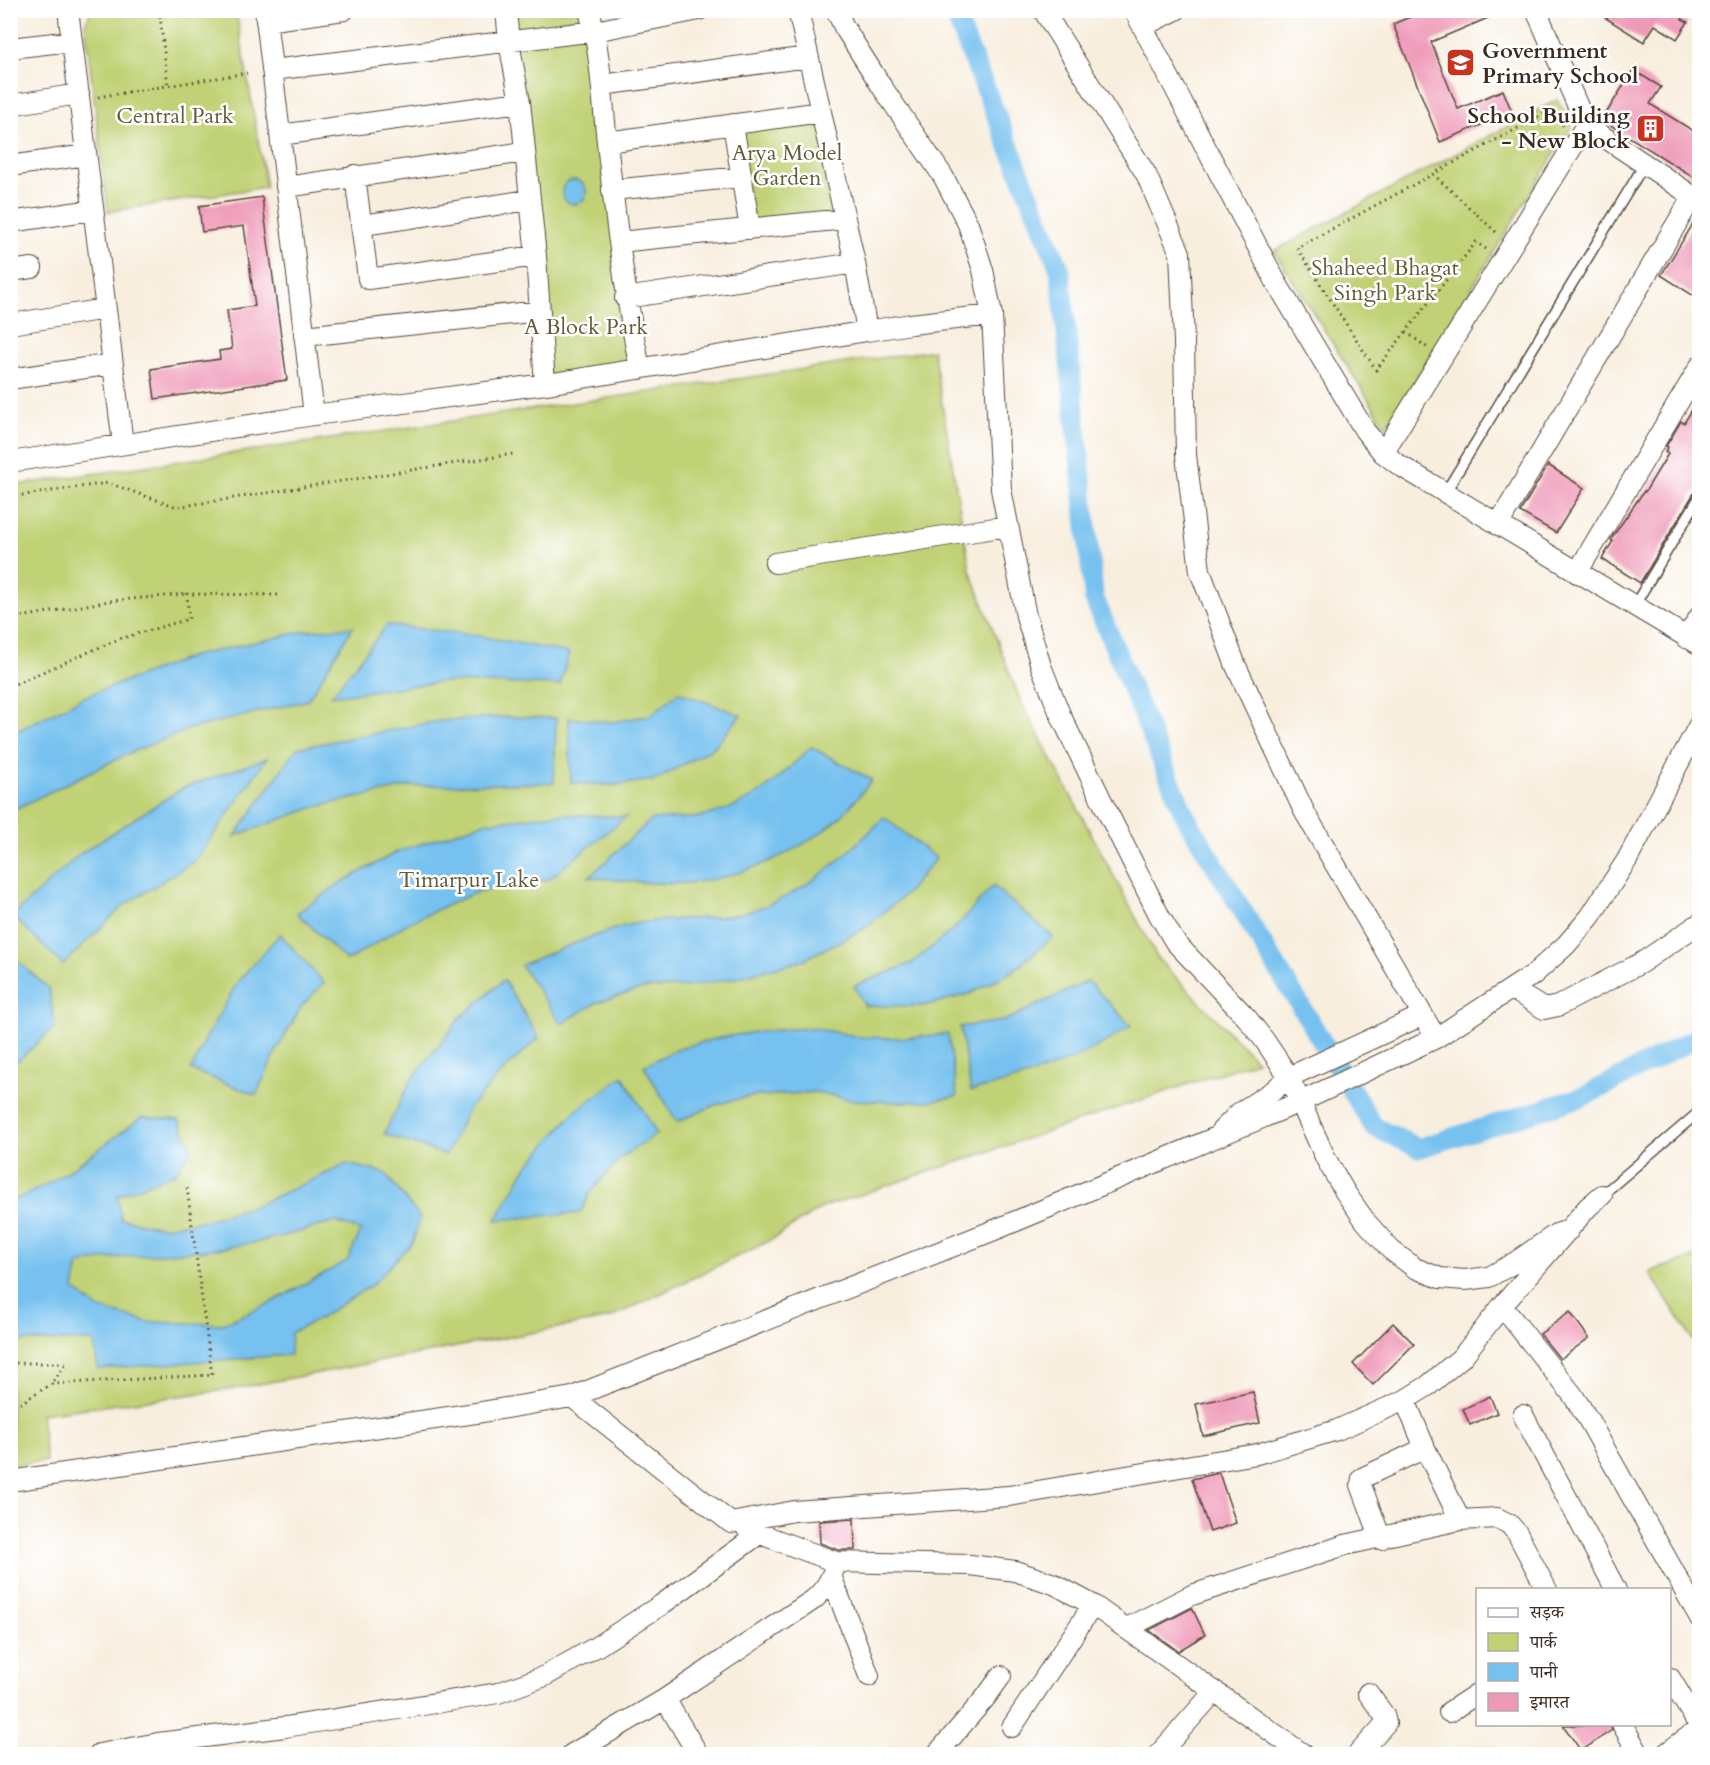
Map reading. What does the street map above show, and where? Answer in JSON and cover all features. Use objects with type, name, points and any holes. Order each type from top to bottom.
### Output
[{"type":"street","points":[[68,10],[72,41],[86,96],[87,155],[123,444]]},
{"type":"street","points":[[314,415],[266,16],[344,10]]},
{"type":"street","points":[[506,10],[509,42],[520,102],[536,255],[545,384]]},
{"type":"street","points":[[590,10],[602,86],[626,298],[640,369]]},
{"type":"street","points":[[272,70],[595,31],[699,10]]},
{"type":"street","points":[[798,10],[855,263],[867,331]]},
{"type":"street","points":[[836,10],[844,27],[882,87],[948,185],[971,233],[983,270],[992,315],[1001,489],[1026,616],[1041,666],[1060,714],[1159,915],[1175,942],[1246,1017],[1295,1075],[1300,1102],[1326,1160],[1345,1192],[1384,1243],[1415,1268],[1440,1278],[1465,1280],[1489,1277],[1514,1263],[1543,1242],[1569,1230]]},
{"type":"street","points":[[1043,10],[1146,174],[1180,253],[1186,455],[1200,571],[1236,666],[1304,811],[1436,1038]]},
{"type":"street","points":[[1176,10],[1139,18],[1276,282],[1365,431],[1383,453],[1497,525],[1693,642],[1700,616]]},
{"type":"street","points":[[1497,525],[1696,198],[1586,125],[1536,10]]},
{"type":"street","points":[[10,48],[72,41]]},
{"type":"street","points":[[602,86],[808,57]]},
{"type":"street","points":[[10,105],[86,96]]},
{"type":"street","points":[[280,135],[520,102]]},
{"type":"street","points":[[607,142],[821,112]]},
{"type":"street","points":[[733,124],[750,229]]},
{"type":"street","points":[[1383,453],[1586,125]]},
{"type":"street","points":[[286,187],[355,175],[524,152]]},
{"type":"street","points":[[10,166],[87,155]]},
{"type":"street","points":[[355,175],[368,279],[536,255]]},
{"type":"street","points":[[612,190],[741,177]]},
{"type":"street","points":[[363,225],[529,200]]},
{"type":"street","points":[[10,222],[93,210]]},
{"type":"street","points":[[619,242],[845,219]]},
{"type":"street","points":[[626,298],[855,263]]},
{"type":"street","points":[[10,271],[32,268]]},
{"type":"street","points":[[10,324],[106,309]]},
{"type":"street","points":[[304,336],[540,311]]},
{"type":"street","points":[[10,462],[314,415],[545,384],[911,324],[992,315]]},
{"type":"street","points":[[10,379],[113,364]]},
{"type":"street","points":[[1577,573],[1700,366]]},
{"type":"street","points":[[775,563],[1007,526]]},
{"type":"street","points":[[10,1481],[572,1397],[997,1229],[1300,1102],[1436,1038],[1534,974],[1566,945],[1590,917],[1627,860],[1700,723]]},
{"type":"street","points":[[1512,988],[1544,1009],[1558,1006],[1641,963],[1700,923]]},
{"type":"street","points":[[1215,1137],[1239,1113],[1295,1075],[1423,1015]]},
{"type":"street","points":[[731,1522],[794,1511],[1009,1496],[1257,1454],[1337,1430],[1405,1400],[1430,1385],[1462,1357],[1502,1306],[1602,1195]]},
{"type":"street","points":[[1502,1306],[1559,1376],[1583,1411],[1700,1618]]},
{"type":"street","points":[[572,1397],[731,1522],[834,1570],[970,1565],[1015,1571],[1054,1584],[1094,1605],[1127,1628],[1215,1691],[1294,1752]]},
{"type":"street","points":[[1405,1400],[1425,1448],[1460,1520]]},
{"type":"street","points":[[1522,1415],[1615,1588]]},
{"type":"street","points":[[1381,1539],[1361,1485],[1362,1478],[1425,1448]]},
{"type":"street","points":[[1127,1628],[1192,1595],[1345,1545],[1460,1520],[1497,1518],[1509,1524],[1517,1533],[1546,1588]]},
{"type":"street","points":[[99,1755],[158,1743],[285,1727],[498,1693],[545,1676],[596,1647],[661,1605],[759,1534]]},
{"type":"street","points":[[834,1570],[869,1676]]},
{"type":"street","points":[[572,1755],[664,1699],[813,1600],[823,1592],[834,1570]]},
{"type":"street","points":[[1012,1727],[1094,1605]]},
{"type":"street","points":[[937,1755],[1001,1676]]},
{"type":"street","points":[[1665,1755],[1700,1728],[1671,1680]]},
{"type":"street","points":[[1159,1755],[1215,1691]]},
{"type":"street","points":[[1358,1755],[1386,1723],[1384,1715],[1368,1693]]},
{"type":"street","points":[[1449,1712],[1476,1694]]},
{"type":"street","points":[[664,1699],[698,1755]]},
{"type":"street","points":[[1623,1726],[1639,1755]]},
{"type":"lane","points":[[1445,493],[1644,165]]},
{"type":"lane","points":[[1634,606],[1700,496]]},
{"type":"lane","points":[[1602,1195],[1700,1111]]},
{"type":"path","points":[[160,16],[168,86]]},
{"type":"path","points":[[86,96],[247,73]]},
{"type":"path","points":[[1433,174],[1498,234],[1488,250],[1476,242],[1376,370],[1297,248],[1433,174],[1553,109],[1563,126]]},
{"type":"path","points":[[1406,332],[1442,358]]},
{"type":"path","points":[[10,497],[108,483],[177,507],[513,454]]},
{"type":"path","points":[[10,686],[119,639],[189,619],[187,594]]},
{"type":"path","points":[[10,619],[109,601],[187,594],[280,596]]},
{"type":"path","points":[[51,1384],[212,1375],[188,1188]]},
{"type":"path","points":[[10,1363],[67,1363],[51,1384],[10,1410]]},
{"type":"green space","name":"Central Park","points":[[91,11],[236,11],[266,187],[108,212],[85,24]]},
{"type":"green space","name":"A Block Park","points":[[507,11],[590,11],[634,366],[549,379]]},
{"type":"green space","name":"Shaheed Bhagat Singh Park","points":[[1557,100],[1573,124],[1386,427],[1274,251]]},
{"type":"green space","name":"Arya Model Garden","points":[[821,112],[845,219],[755,228],[733,124]]},
{"type":"green space","name":"Timarpur Lake","points":[[933,350],[970,570],[1021,702],[1158,959],[1257,1061],[821,1208],[771,1240],[610,1318],[233,1389],[41,1414],[46,1461],[11,1465],[11,486]]},
{"type":"green space","points":[[1700,1256],[1699,1349],[1649,1272]]},
{"type":"water","points":[[574,180],[583,183],[586,192],[583,201],[574,204],[565,201],[562,192],[565,183]]},
{"type":"water","points":[[387,625],[475,635],[569,653],[560,685],[443,682],[331,696]]},
{"type":"water","points":[[353,627],[308,700],[189,729],[125,755],[11,811],[11,734],[86,696],[193,656],[305,631]]},
{"type":"water","points":[[679,692],[741,715],[713,748],[656,780],[614,785],[571,783],[569,718],[613,722],[651,715]]},
{"type":"water","points":[[502,717],[556,718],[554,783],[411,786],[315,807],[235,836],[297,748],[439,721]]},
{"type":"water","points":[[811,747],[872,780],[835,822],[802,845],[745,871],[704,881],[661,883],[589,877],[652,819],[697,817],[736,806],[775,781]]},
{"type":"water","points":[[267,758],[196,860],[123,906],[63,965],[12,916],[81,853],[181,789]]},
{"type":"water","points":[[556,814],[626,817],[549,879],[477,892],[410,922],[347,961],[297,913],[342,882],[397,852],[483,823]]},
{"type":"water","points":[[884,817],[936,858],[906,894],[862,930],[801,961],[735,978],[684,987],[646,988],[598,1002],[561,1024],[521,965],[587,938],[628,925],[733,915],[776,901],[816,878],[834,864]]},
{"type":"water","points":[[993,886],[1053,937],[1013,971],[969,994],[923,1006],[865,1006],[854,986],[912,963],[957,926]]},
{"type":"water","points":[[280,934],[324,983],[301,1007],[256,1095],[191,1070],[207,1036],[239,980]]},
{"type":"water","points":[[11,955],[49,989],[55,1027],[11,1067]]},
{"type":"water","points":[[504,980],[539,1038],[506,1068],[469,1108],[446,1155],[384,1134],[412,1079],[460,1018]]},
{"type":"water","points":[[1088,981],[1131,1026],[1111,1039],[1054,1067],[971,1091],[960,1027],[1004,1021]]},
{"type":"water","points":[[812,1028],[861,1037],[903,1038],[948,1034],[957,1096],[932,1101],[896,1102],[851,1100],[818,1092],[746,1097],[715,1105],[677,1122],[644,1066],[677,1050],[713,1039]]},
{"type":"water","points":[[623,1076],[657,1134],[620,1158],[591,1192],[580,1213],[496,1220],[525,1169],[574,1112]]},
{"type":"water","points":[[142,1117],[179,1120],[192,1149],[175,1173],[117,1196],[121,1219],[163,1227],[207,1220],[257,1205],[347,1164],[385,1173],[420,1218],[413,1242],[372,1285],[317,1320],[291,1333],[290,1355],[98,1369],[94,1341],[11,1341],[11,1201],[63,1174]],"holes":[[[336,1222],[361,1231],[347,1261],[270,1303],[223,1324],[148,1322],[97,1308],[74,1289],[79,1264],[97,1260],[242,1245]]]},
{"type":"building","name":"Government Primary School","points":[[1427,10],[1507,10],[1431,42],[1458,109],[1503,90],[1512,112],[1440,142],[1393,24]]},
{"type":"building","points":[[1593,10],[1687,10],[1682,19],[1688,22],[1677,39],[1655,25],[1644,42]]},
{"type":"building","name":"School Building - New Block","points":[[1633,70],[1661,87],[1650,104],[1700,135],[1700,181],[1602,120]]},
{"type":"building","points":[[262,197],[287,380],[155,399],[151,369],[220,359],[219,351],[232,349],[227,310],[255,306],[244,226],[202,232],[199,206]]},
{"type":"building","points":[[1700,213],[1700,300],[1661,275]]},
{"type":"building","points":[[1700,397],[1700,489],[1694,493],[1640,583],[1602,559],[1613,541],[1611,540],[1613,536],[1645,492],[1668,454],[1665,452],[1668,447],[1666,446],[1681,421],[1684,423]]},
{"type":"building","points":[[1548,465],[1584,488],[1556,533],[1520,512]]},
{"type":"building","points":[[1570,1312],[1589,1338],[1560,1359],[1540,1334]]},
{"type":"building","points":[[1393,1323],[1414,1344],[1373,1385],[1353,1364]]},
{"type":"building","points":[[1253,1392],[1260,1423],[1203,1436],[1196,1404]]},
{"type":"building","points":[[1490,1396],[1497,1413],[1470,1425],[1463,1409]]},
{"type":"building","points":[[1219,1473],[1236,1523],[1210,1532],[1192,1479]]},
{"type":"building","points":[[854,1519],[855,1550],[838,1550],[820,1543],[819,1521]]},
{"type":"building","points":[[1192,1608],[1205,1635],[1178,1651],[1149,1630]]},
{"type":"building","points":[[1564,1726],[1610,1726],[1612,1730],[1581,1751]]},
{"type":"waterway","points":[[953,10],[1060,270],[1094,598],[1185,816],[1374,1127],[1419,1148],[1585,1096],[1700,1036]]},
{"type":"place","name":"Government Primary School","points":[[1461,63]]},
{"type":"place","name":"School Building - New Block","points":[[1651,128]]}]
